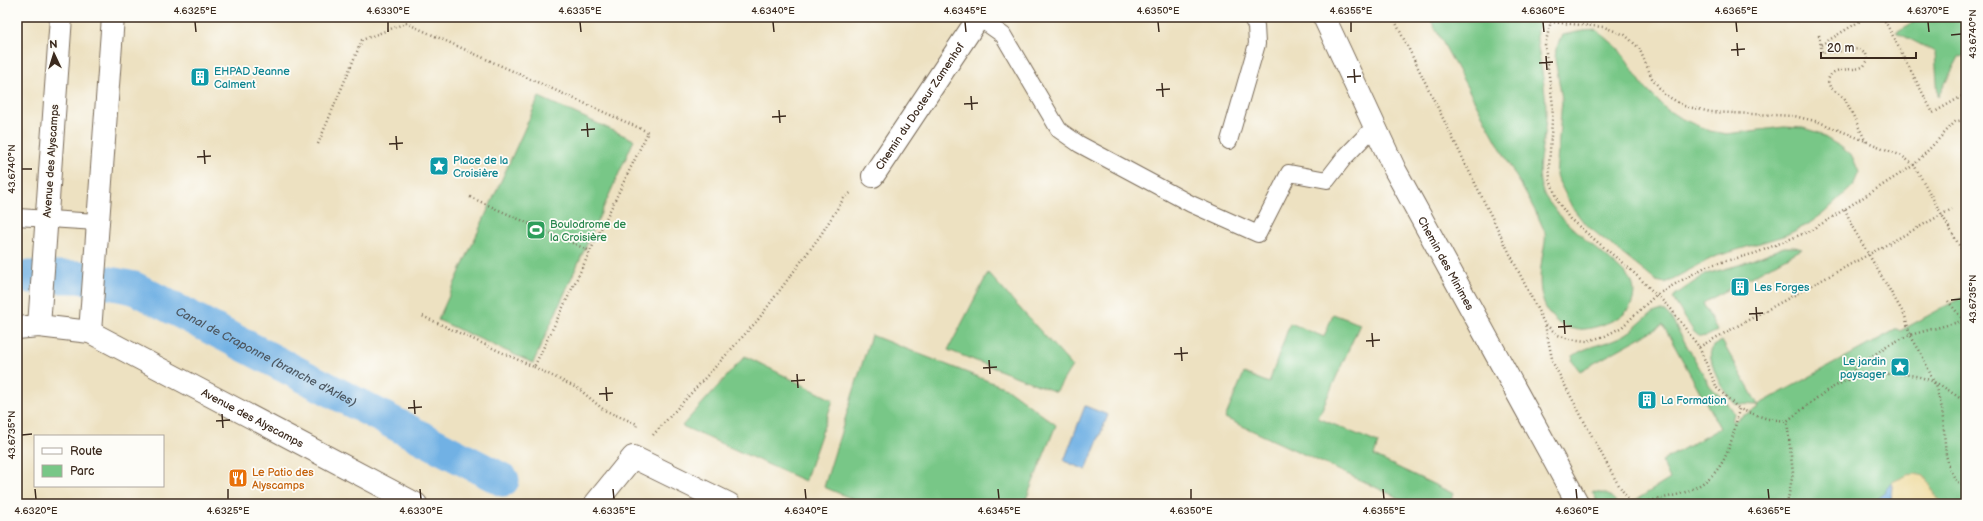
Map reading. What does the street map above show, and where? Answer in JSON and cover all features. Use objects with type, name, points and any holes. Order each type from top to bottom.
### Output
[{"type":"main road","name":"Avenue des Alyscamps","points":[[61,17],[39,326],[90,332],[416,504]]},
{"type":"main road","points":[[90,332],[94,260],[113,17]]},
{"type":"main road","name":"Chemin du Docteur Zamenhof","points":[[873,176],[979,17]]},
{"type":"main road","name":"Chemin des Minimes","points":[[1324,17],[1395,170],[1578,504]]},
{"type":"main road","points":[[17,328],[39,326]]},
{"type":"main road","points":[[595,504],[633,457],[729,504]]},
{"type":"lane","points":[[979,17],[1002,35],[1059,130],[1079,144],[1191,204],[1258,234],[1289,173],[1327,180],[1344,158],[1374,127]]},
{"type":"lane","points":[[1229,141],[1257,44],[1256,26],[1252,17]]},
{"type":"lane","points":[[17,217],[97,222]]},
{"type":"path","points":[[1392,17],[1546,325],[1553,363],[1615,479],[1631,504]]},
{"type":"path","points":[[1552,17],[1545,45],[1552,106],[1549,166],[1553,190],[1558,202],[1570,219],[1631,270],[1671,309],[1699,347],[1717,388],[1739,409],[1768,419],[1787,421],[1826,392],[1847,380],[1867,375],[1890,374],[1912,376],[1934,382],[1966,402]]},
{"type":"path","points":[[1892,17],[1885,21],[1933,113],[1966,94]]},
{"type":"path","points":[[1821,45],[1860,21]]},
{"type":"path","points":[[1550,22],[1604,27],[1625,35],[1639,48],[1652,78],[1664,94],[1684,106],[1711,112],[1794,116],[1819,122],[1902,156],[1914,165],[1960,247],[1966,254]]},
{"type":"path","points":[[318,144],[362,40],[406,23],[648,132],[534,367]]},
{"type":"path","points":[[1819,35],[1822,53],[1858,48],[1866,54],[1868,60],[1864,66],[1832,73],[1828,81],[1830,87],[1845,99],[1861,128],[1866,142]]},
{"type":"path","points":[[1546,325],[1558,335],[1569,339],[1588,341],[1605,336],[1622,327],[1656,295],[1707,266],[1756,253],[1812,230],[1914,165],[1955,122],[1966,119]]},
{"type":"path","points":[[633,457],[757,321],[820,236],[844,198],[873,176]]},
{"type":"path","points":[[470,196],[590,251]]},
{"type":"path","points":[[1845,209],[1853,228],[1870,254],[1905,316],[1910,335],[1921,353],[1934,382],[1942,408],[1946,455],[1950,470],[1958,482],[1966,487]]},
{"type":"path","points":[[1699,347],[1952,209]]},
{"type":"path","points":[[1847,380],[1856,366],[1888,345],[1910,335],[1965,321],[1948,301]]},
{"type":"path","points":[[420,315],[579,389],[604,410],[637,424],[633,457]]},
{"type":"path","points":[[1638,504],[1679,494],[1705,483],[1718,468],[1724,458],[1732,440],[1739,409]]},
{"type":"path","points":[[1787,421],[1793,473],[1787,504]]},
{"type":"green space","points":[[1429,17],[1541,17],[1537,30],[1537,40],[1546,103],[1546,123],[1539,169],[1542,191],[1548,201],[1567,223],[1631,280],[1634,296],[1630,307],[1623,315],[1593,328],[1575,329],[1559,323],[1547,310],[1540,286],[1545,232],[1531,203]]},
{"type":"green space","points":[[1923,17],[1966,17],[1966,54],[1959,57],[1938,97],[1935,52],[1896,32]]},
{"type":"green space","points":[[1597,30],[1618,48],[1644,87],[1666,109],[1680,118],[1710,131],[1726,134],[1784,127],[1803,128],[1816,132],[1841,147],[1852,156],[1859,172],[1853,186],[1824,213],[1807,225],[1786,235],[1714,257],[1665,283],[1656,281],[1585,224],[1572,207],[1556,176],[1562,99],[1555,59],[1556,49],[1562,35]]},
{"type":"green space","name":"Boulodrome de la Croisière","points":[[539,97],[634,140],[533,363],[438,320]]},
{"type":"green space","points":[[1784,247],[1795,247],[1802,249],[1703,303],[1717,331],[1707,336],[1700,337],[1694,332],[1675,302],[1673,298],[1675,295],[1706,274],[1739,265]]},
{"type":"green space","points":[[988,273],[1072,366],[1056,392],[948,350]]},
{"type":"green space","name":"Le jardin paysager","points":[[1966,295],[1966,504],[1629,504],[1670,479],[1662,461],[1720,428],[1663,325],[1580,371],[1572,361],[1573,356],[1585,349],[1620,337],[1650,315],[1659,311],[1664,311],[1671,318],[1710,386],[1730,406],[1734,413],[1732,422],[1759,407],[1758,405],[1897,329],[1900,331]]},
{"type":"green space","points":[[1333,314],[1360,324],[1318,418],[1378,443],[1374,456],[1454,494],[1450,504],[1412,504],[1225,418],[1244,373],[1269,383],[1290,323],[1324,337]]},
{"type":"green space","points":[[871,335],[1006,388],[1056,425],[1025,502],[1028,504],[864,504],[824,487]]},
{"type":"green space","points":[[1722,341],[1758,405],[1735,404],[1730,398],[1721,386],[1715,373],[1710,351],[1713,346]]},
{"type":"green space","points":[[745,356],[833,400],[805,481],[682,426]]},
{"type":"green space","points":[[1592,492],[1603,493],[1615,500],[1617,504],[1599,504]]},
{"type":"sand","points":[[1915,474],[1924,476],[1941,504],[1891,504],[1892,482],[1908,475]]},
{"type":"water","points":[[1085,406],[1108,415],[1086,470],[1064,461]]},
{"type":"water","points":[[1892,482],[1891,504],[1868,504],[1879,498]]},
{"type":"waterway","name":"Canal de Craponne (branche d'Arles)","points":[[17,277],[80,277],[134,288],[503,480]]},
{"type":"place","name":"EHPAD Jeanne Calment","points":[[200,77]]},
{"type":"place","name":"Place de la Croisière","points":[[439,166]]},
{"type":"place","name":"Boulodrome de la Croisière","points":[[536,230]]},
{"type":"place","name":"Les Forges","points":[[1740,287]]},
{"type":"place","name":"Le jardin paysager","points":[[1900,367]]},
{"type":"place","name":"La Formation","points":[[1647,400]]},
{"type":"place","name":"Le Patio des Alyscamps","points":[[238,478]]}]
